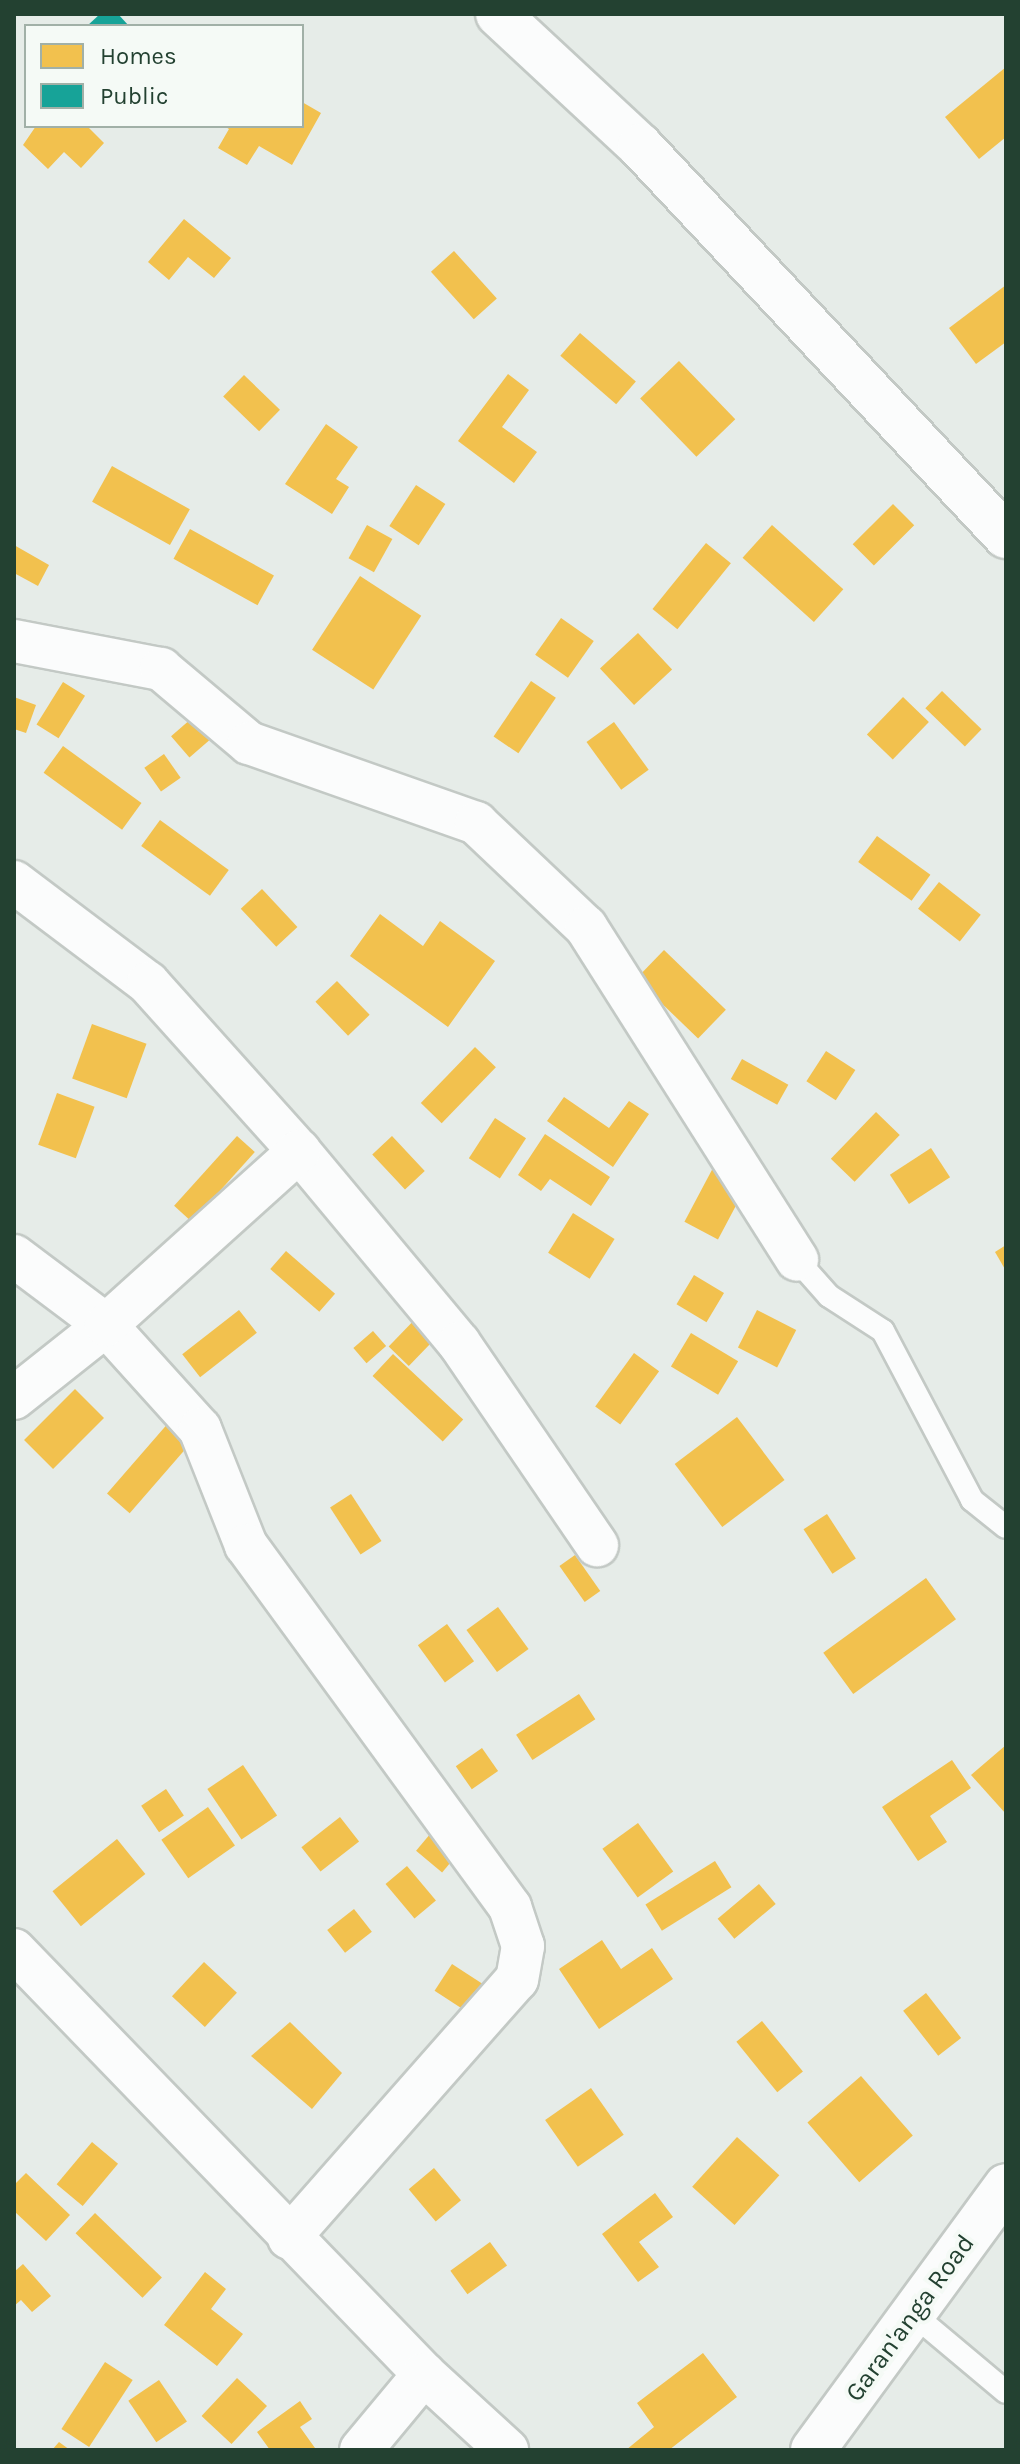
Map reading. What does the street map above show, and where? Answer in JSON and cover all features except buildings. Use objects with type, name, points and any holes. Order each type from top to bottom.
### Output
[{"type":"street","points":[[498,14],[640,146],[1006,536]]},
{"type":"street","points":[[14,641],[161,669],[249,743],[476,823],[586,927],[797,1260]]},
{"type":"street","points":[[14,882],[148,983],[299,1151],[459,1343],[597,1545]]},
{"type":"street","points":[[14,1398],[106,1325],[299,1151]]},
{"type":"street","points":[[14,1256],[106,1325],[200,1429],[246,1545],[510,1907],[523,1946],[517,1979],[289,2238]]},
{"type":"street","points":[[14,1950],[289,2238],[424,2374],[507,2450]]},
{"type":"street","name":"Garan'anga Road","points":[[813,2450],[1006,2186]]},
{"type":"street","points":[[361,2450],[424,2374]]},
{"type":"lane","points":[[797,1260],[829,1296],[883,1331],[972,1500],[1006,1527]]},
{"type":"lane","points":[[913,2314],[1006,2392]]}]
